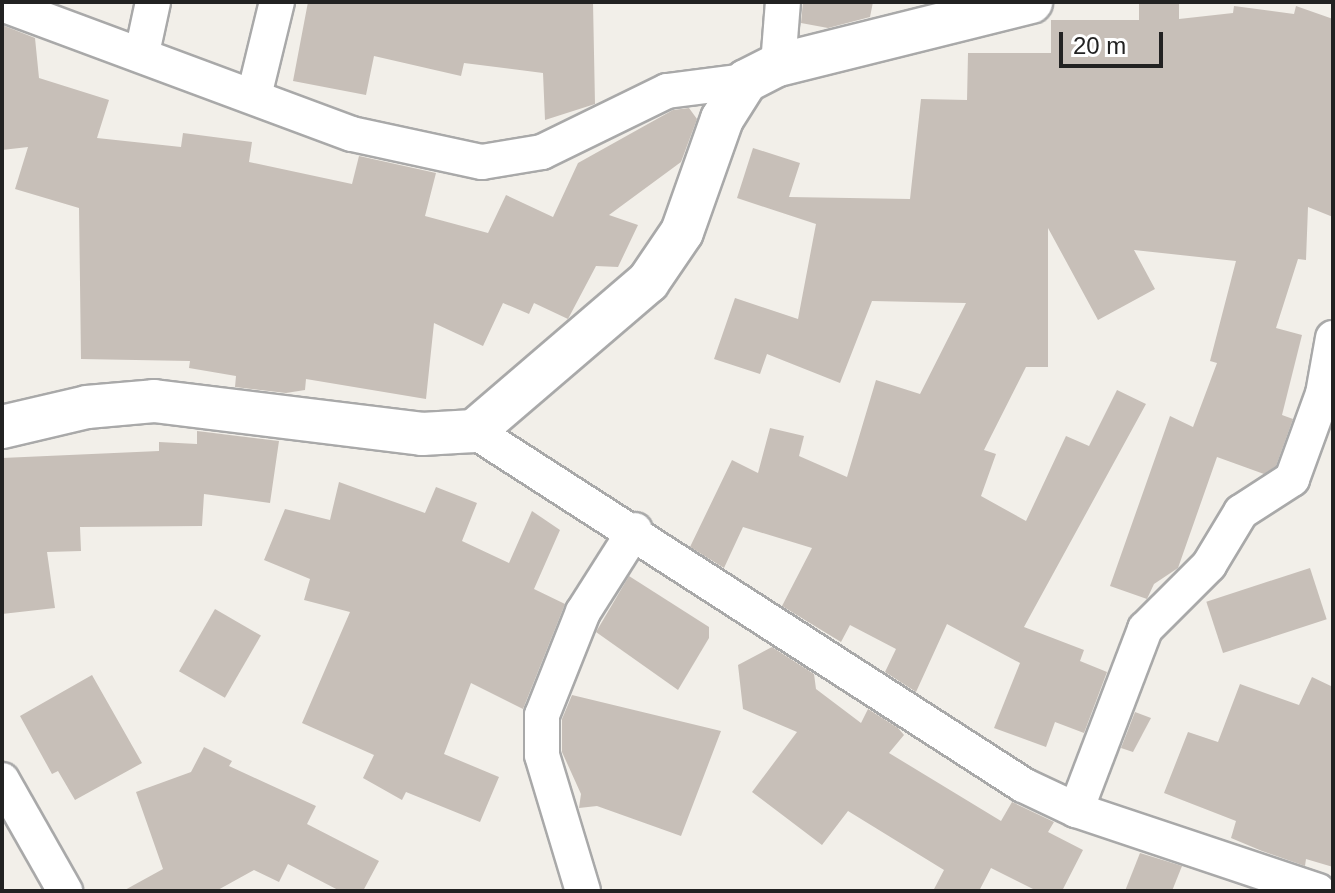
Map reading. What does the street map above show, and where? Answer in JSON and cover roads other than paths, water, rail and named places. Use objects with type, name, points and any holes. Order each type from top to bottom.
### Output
[{"type":"street","points":[[142,53],[153,2]]},
{"type":"street","points":[[254,96],[277,2]]},
{"type":"street","points":[[2,427],[87,407],[154,401],[422,434],[474,431],[522,396],[655,272],[682,232],[722,119],[762,73],[783,2]]},
{"type":"street","points":[[2,4],[142,53],[352,134],[482,162],[542,152],[667,91],[762,73],[1031,2]]},
{"type":"street","points":[[1076,810],[1145,629],[1204,572],[1241,512],[1292,479],[1323,394],[1333,338]]},
{"type":"street","points":[[474,431],[635,530],[938,733],[1076,810],[1318,891]]},
{"type":"street","points":[[583,891],[542,755],[542,715],[583,612],[635,530]]},
{"type":"street","points":[[2,780],[65,891]]}]
